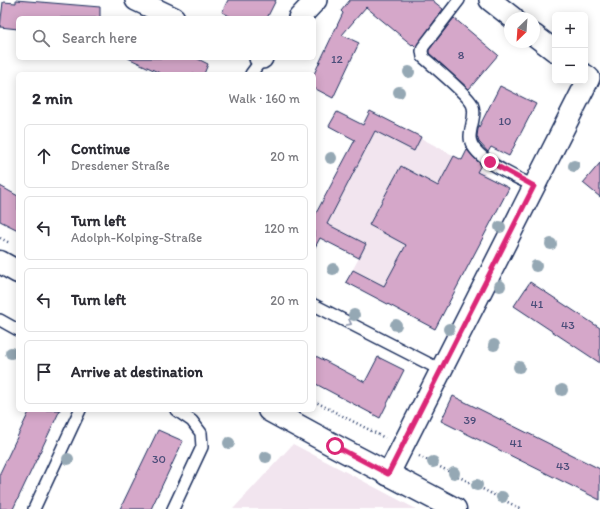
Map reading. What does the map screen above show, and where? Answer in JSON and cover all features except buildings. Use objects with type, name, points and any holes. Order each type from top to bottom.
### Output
[{"type":"main road","points":[[0,262],[16,271]]},
{"type":"main road","points":[[273,412],[455,509]]},
{"type":"street","points":[[136,0],[170,16]]},
{"type":"street","points":[[301,16],[316,0]]},
{"type":"street","points":[[490,0],[505,12]]},
{"type":"street","points":[[540,40],[552,49]]},
{"type":"street","points":[[388,474],[586,84]]},
{"type":"lane","points":[[459,0],[423,46],[423,57],[471,102],[474,114],[470,138],[474,149],[490,162],[534,186]]},
{"type":"lane","points":[[316,306],[441,370]]},
{"type":"lane","points":[[0,320],[16,329]]},
{"type":"lane","points":[[34,509],[79,412]]},
{"type":"lane","points":[[173,509],[202,447],[201,433],[192,421],[179,412]]},
{"type":"shaded area","points":[[370,111],[479,169],[497,182],[509,188],[435,329],[346,282],[359,258],[316,236],[316,214]]},
{"type":"shaded area","points":[[293,444],[416,509],[233,509]]},
{"type":"route","points":[[335,446],[388,474],[534,186],[490,162]]}]
